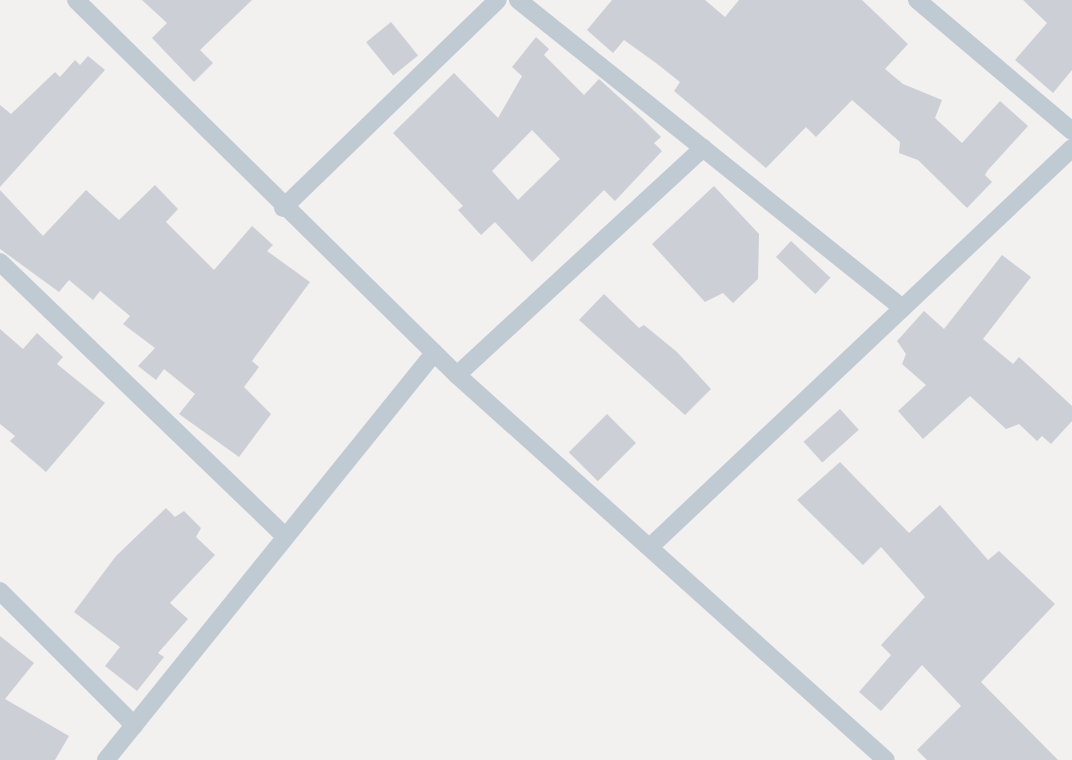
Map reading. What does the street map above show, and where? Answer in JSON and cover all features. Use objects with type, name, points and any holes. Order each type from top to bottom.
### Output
[{"type":"street","points":[[76,0],[283,208],[457,375],[651,546],[886,760]]},
{"type":"street","points":[[283,208],[498,0]]},
{"type":"street","points":[[518,0],[903,308]]},
{"type":"street","points":[[917,0],[1072,131]]},
{"type":"street","points":[[457,375],[703,148]]},
{"type":"street","points":[[651,546],[1072,148]]},
{"type":"street","points":[[0,262],[283,534]]},
{"type":"street","points":[[106,760],[283,534],[434,353]]},
{"type":"street","points":[[0,591],[134,725]]},
{"type":"building","points":[[142,0],[252,0],[200,50],[213,63],[194,82],[152,38],[167,23]]},
{"type":"building","points":[[612,0],[705,0],[725,17],[739,0],[862,0],[908,44],[885,69],[903,84],[942,100],[935,118],[962,143],[1000,101],[1028,126],[988,170],[985,175],[992,182],[967,208],[918,160],[899,153],[900,142],[852,100],[816,137],[806,127],[766,168],[674,91],[680,82],[656,63],[624,40],[613,53],[587,30]]},
{"type":"building","points":[[1023,0],[1072,0],[1072,70],[1053,93],[1015,60],[1047,23]]},
{"type":"building","points":[[391,22],[418,55],[393,76],[366,42]]},
{"type":"building","points":[[536,37],[549,49],[544,55],[584,95],[599,79],[661,137],[654,143],[662,151],[615,201],[604,190],[532,262],[495,222],[481,235],[458,210],[463,206],[393,133],[454,73],[498,118],[522,76],[512,67]],"holes":[[[532,130],[560,159],[518,200],[492,171]]]},
{"type":"building","points":[[88,56],[105,70],[0,187],[0,105],[11,114],[55,72],[60,77],[75,60],[80,65]]},
{"type":"building","points":[[155,185],[178,209],[166,222],[214,270],[252,226],[273,245],[267,251],[310,282],[252,361],[259,367],[244,387],[271,414],[239,457],[179,414],[195,394],[164,369],[156,380],[138,366],[155,348],[123,324],[130,316],[100,291],[93,300],[69,280],[59,292],[0,249],[0,190],[43,236],[86,190],[119,220]]},
{"type":"building","points":[[714,186],[759,234],[758,279],[733,303],[723,293],[705,302],[652,244]]},
{"type":"building","points":[[791,241],[830,278],[815,294],[776,257]]},
{"type":"building","points":[[1002,255],[1031,277],[983,339],[1013,364],[1019,357],[1072,406],[1072,421],[1051,444],[1042,436],[1037,441],[1019,424],[1006,429],[970,396],[923,439],[898,411],[926,385],[902,364],[906,354],[897,341],[924,311],[944,329]]},
{"type":"building","points":[[604,294],[639,328],[644,325],[677,352],[711,389],[685,415],[579,320]]},
{"type":"building","points":[[0,329],[23,349],[37,333],[63,357],[57,364],[105,403],[46,472],[10,441],[15,436],[0,424]]},
{"type":"building","points":[[840,409],[859,430],[822,463],[804,442]]},
{"type":"building","points":[[607,414],[636,443],[598,481],[569,452]]},
{"type":"building","points":[[840,462],[909,533],[940,505],[988,560],[999,551],[1055,604],[981,682],[1058,760],[927,760],[917,750],[961,706],[922,665],[881,711],[859,692],[891,655],[881,645],[925,597],[881,547],[863,565],[797,500]]},
{"type":"building","points":[[166,508],[175,517],[184,511],[201,528],[196,537],[215,555],[170,603],[188,619],[158,653],[164,657],[137,691],[105,666],[120,647],[74,612],[116,556]]},
{"type":"building","points":[[0,636],[34,663],[5,699],[69,736],[55,760],[0,760]]}]
